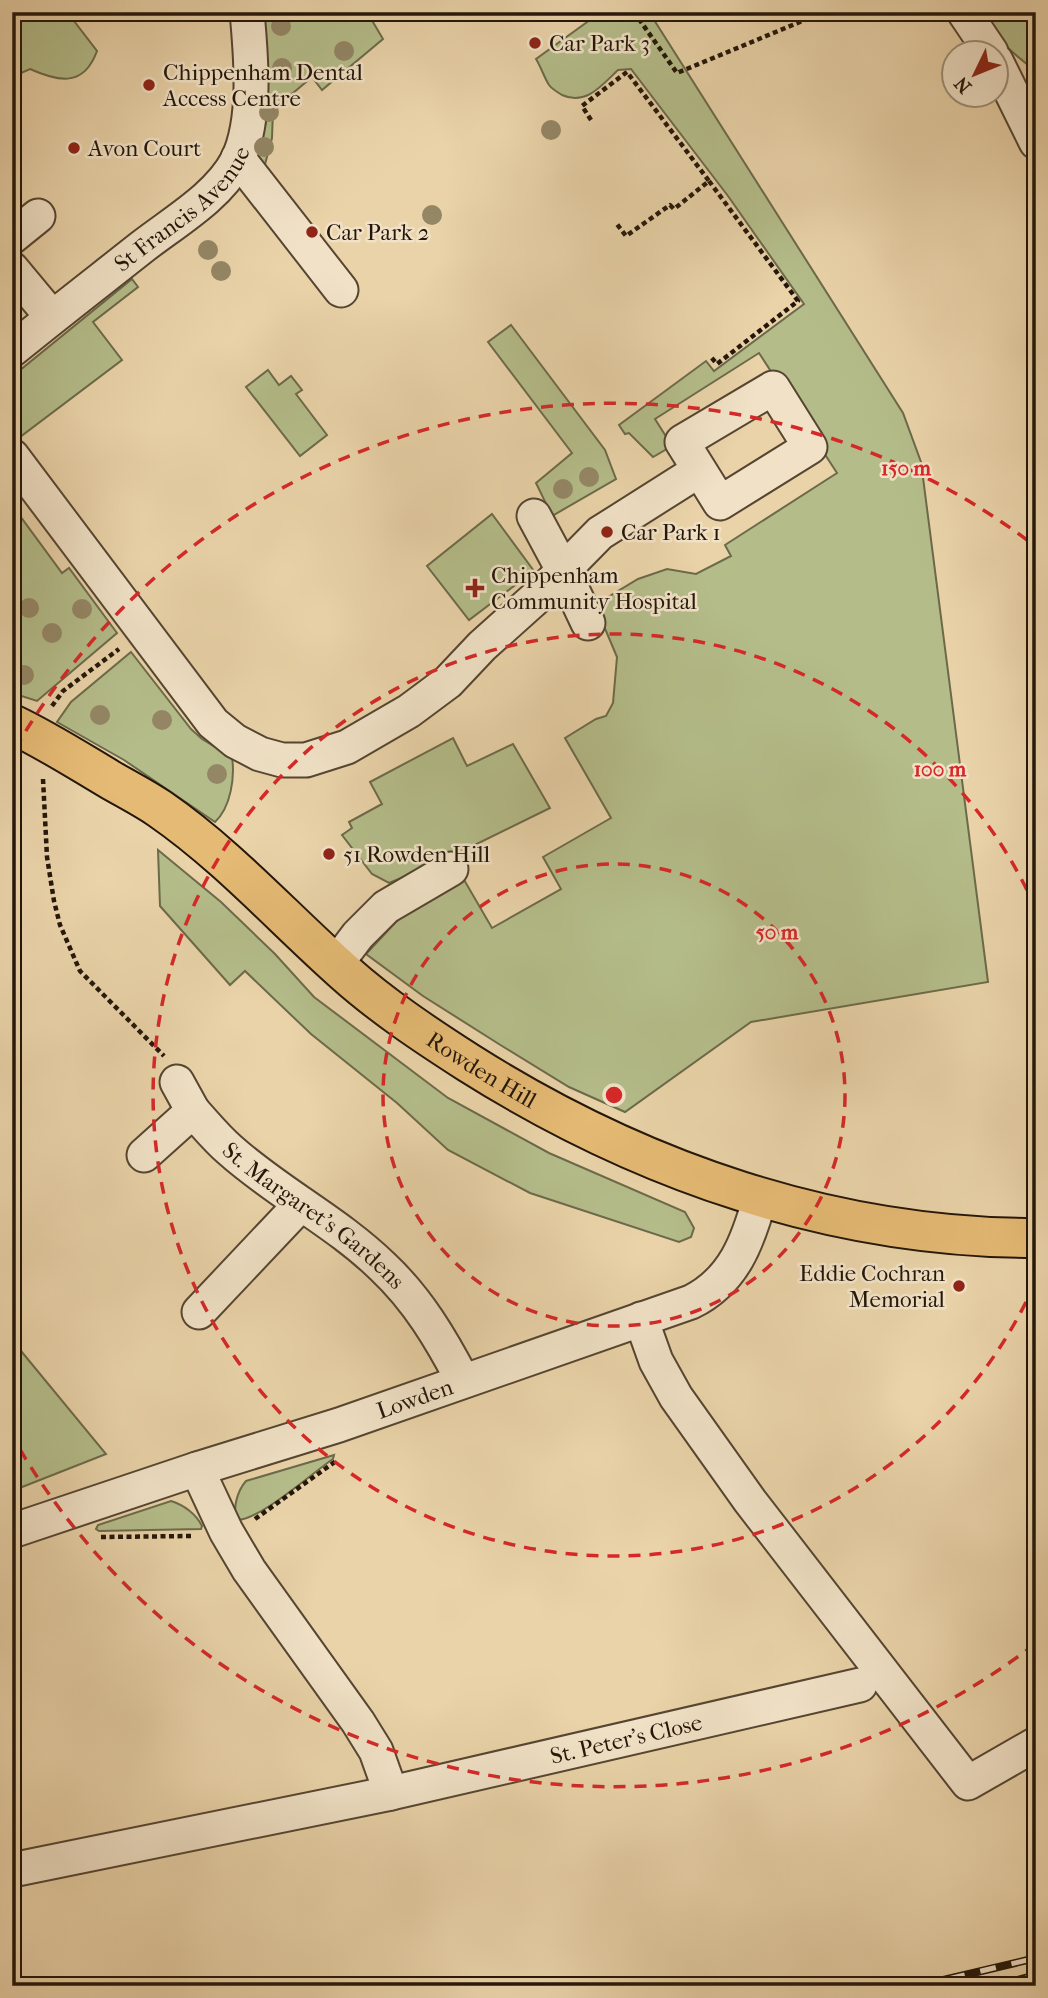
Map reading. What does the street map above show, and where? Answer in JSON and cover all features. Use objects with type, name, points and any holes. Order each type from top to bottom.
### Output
[{"type":"main road","name":"Rowden Hill","points":[[27,731],[160,810],[232,867],[336,964],[424,1033],[530,1100],[589,1132],[696,1178],[760,1198],[926,1231],[965,1236],[1036,1238]]},
{"type":"street","name":"St Francis Avenue","points":[[12,350],[195,206],[229,174],[238,158],[248,114],[250,62],[247,12]]},
{"type":"street","points":[[964,12],[982,38]]},
{"type":"street","points":[[1010,86],[1032,125]]},
{"type":"street","points":[[238,158],[341,290]]},
{"type":"street","points":[[12,237],[38,216]]},
{"type":"street","points":[[12,269],[52,317]]},
{"type":"street","points":[[12,456],[213,723],[235,741],[260,754],[282,760],[306,760],[347,747],[426,700],[600,533],[698,471]]},
{"type":"street","points":[[534,516],[588,624]]},
{"type":"street","points":[[336,964],[358,935],[386,907],[451,869]]},
{"type":"street","name":"St. Margaret's Gardens","points":[[172,1070],[194,1111],[230,1151],[361,1248],[410,1296],[430,1322],[463,1381]]},
{"type":"street","points":[[144,1155],[194,1111]]},
{"type":"street","name":"Lowden","points":[[12,1531],[339,1424],[691,1301],[719,1283],[743,1249],[760,1198]]},
{"type":"street","points":[[198,1312],[214,1277],[301,1204]]},
{"type":"street","points":[[641,1319],[656,1362],[676,1397],[750,1501],[968,1783],[1036,1744]]},
{"type":"street","points":[[197,1469],[248,1570],[376,1751],[391,1793]]},
{"type":"street","name":"St. Peter's Close","points":[[12,1870],[391,1793],[860,1685]]},
{"type":"path","points":[[634,12],[677,73],[824,12]]},
{"type":"path","points":[[592,120],[582,106],[627,72],[798,301],[717,364],[711,357]]},
{"type":"path","points":[[616,223],[626,236],[670,205],[674,209],[709,181]]},
{"type":"path","points":[[144,631],[63,691],[46,716],[27,731],[60,925],[80,971],[172,1070]]},
{"type":"green space","points":[[12,12],[85,12],[74,21],[97,51],[92,63],[78,76],[70,78],[51,77],[30,69],[12,77]]},
{"type":"green space","points":[[257,12],[367,12],[383,39],[322,90],[312,77],[273,110],[272,138],[264,168],[256,159]]},
{"type":"green space","points":[[601,12],[649,12],[903,413],[921,462],[988,982],[751,1022],[625,1112],[569,1087],[423,996],[366,954],[409,908],[463,878],[492,928],[561,889],[543,857],[611,818],[565,738],[606,716],[613,703],[617,657],[595,605],[638,579],[667,569],[696,574],[731,556],[725,545],[837,473],[759,353],[655,419],[672,446],[653,457],[629,433],[625,434],[619,425],[706,361],[714,371],[804,304],[728,196],[631,69],[618,70],[600,87],[579,98],[562,95],[549,85],[536,59]]},
{"type":"green space","points":[[985,12],[1036,12],[1036,71],[1013,53],[1010,50],[1010,38],[1000,38]]},
{"type":"green space","points":[[132,279],[138,287],[93,322],[122,360],[20,437],[12,426],[12,381],[19,371]]},
{"type":"green space","points":[[511,325],[605,450],[616,479],[552,516],[536,483],[572,453],[488,342]]},
{"type":"green space","points":[[268,370],[279,385],[291,376],[302,390],[296,394],[327,435],[300,456],[246,387]]},
{"type":"green space","points":[[12,505],[62,573],[69,568],[117,633],[37,701],[12,693]]},
{"type":"green space","points":[[492,514],[534,571],[469,620],[427,566]]},
{"type":"green space","points":[[131,652],[191,729],[232,757],[231,791],[225,808],[215,822],[124,760],[57,722],[71,702]]},
{"type":"green space","points":[[453,738],[467,766],[513,744],[550,808],[440,862],[389,883],[372,874],[342,835],[352,828],[349,822],[382,804],[370,782]]},
{"type":"green space","points":[[158,850],[221,902],[275,954],[314,997],[448,1098],[549,1153],[685,1212],[694,1228],[691,1237],[679,1242],[530,1193],[448,1150],[397,1103],[311,1034],[245,971],[230,985],[160,906]]},
{"type":"green space","points":[[12,1340],[106,1454],[12,1491]]},
{"type":"green space","points":[[334,1455],[333,1459],[272,1504],[247,1518],[237,1520],[237,1499],[246,1481]]},
{"type":"green space","points":[[171,1501],[193,1514],[202,1526],[201,1529],[96,1529],[98,1525]]},
{"type":"railway","points":[[918,1986],[1036,1958]]},
{"type":"railway","points":[[995,1986],[1036,1975]]},
{"type":"place","name":"Car Park 3","points":[[535,43]]},
{"type":"place","name":"Chippenham Dental Access Centre","points":[[149,85]]},
{"type":"place","name":"Avon Court","points":[[74,148]]},
{"type":"place","name":"Car Park 2","points":[[312,232]]},
{"type":"place","name":"Car Park 1","points":[[607,532]]},
{"type":"place","name":"Chippenham Community Hospital","points":[[475,588]]},
{"type":"place","name":"51 Rowden Hill","points":[[329,854]]},
{"type":"place","name":"Eddie Cochran Memorial","points":[[959,1286]]}]
